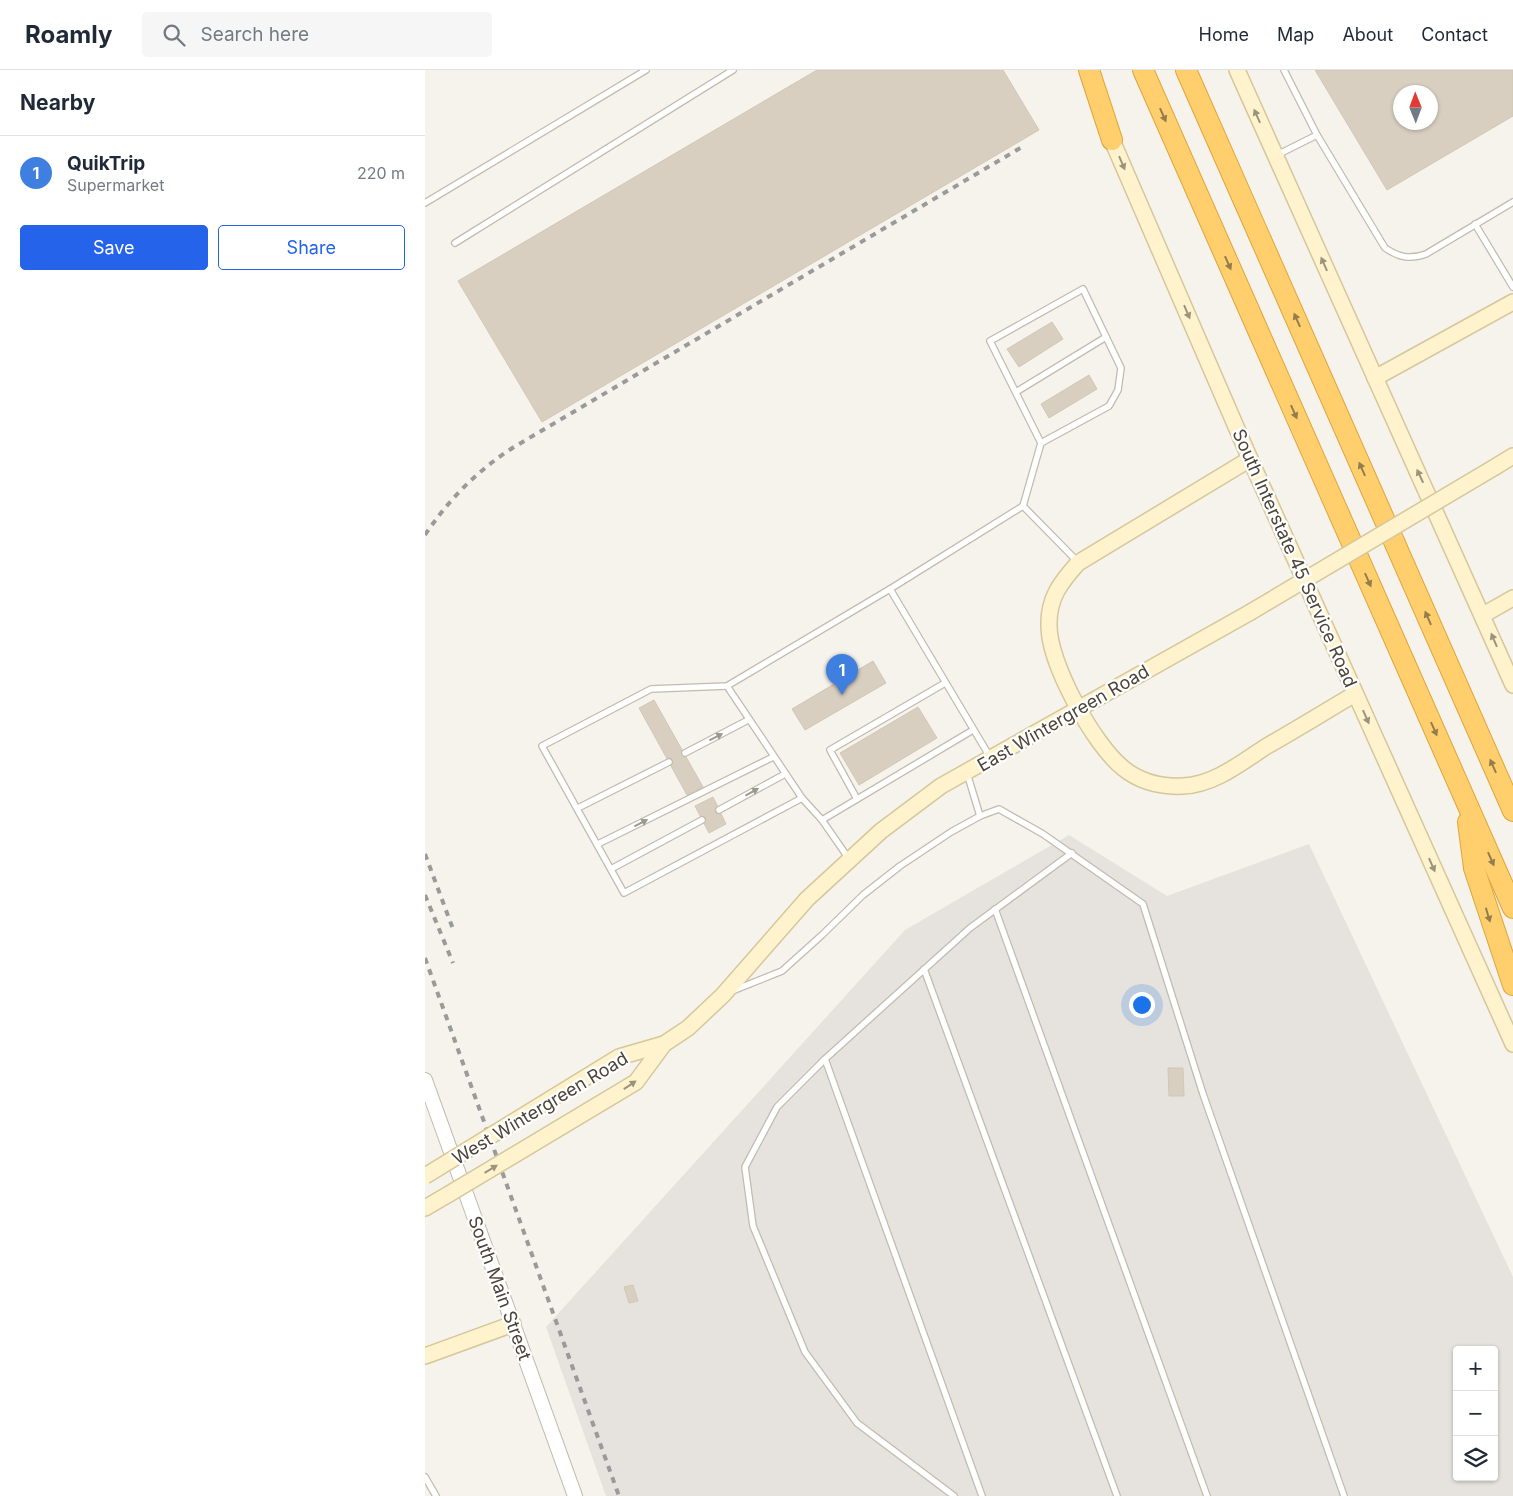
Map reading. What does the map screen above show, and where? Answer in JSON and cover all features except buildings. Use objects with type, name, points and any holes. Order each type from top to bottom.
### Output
[{"type":"highway","points":[[1089,70],[1112,140]]},
{"type":"highway","points":[[1143,70],[1513,908]]},
{"type":"highway","points":[[1186,70],[1513,811]]},
{"type":"highway","points":[[1464,798],[1474,868],[1490,921],[1513,985]]},
{"type":"main road","name":"South Interstate 45 Service Road","points":[[1082,70],[1250,459],[1513,1044]]},
{"type":"main road","points":[[1237,70],[1512,680]]},
{"type":"main road","points":[[1375,378],[1513,302]]},
{"type":"main road","name":"East Wintergreen Road","points":[[664,1044],[688,1028],[723,995],[807,899],[849,859],[881,831],[934,792],[992,760],[1079,707],[1249,613],[1513,456]]},
{"type":"main road","points":[[1250,459],[1078,562],[1054,592],[1049,624],[1050,643],[1062,676],[1106,750],[1124,769],[1146,781],[1159,785],[1185,786],[1198,784],[1222,774],[1355,694]]},
{"type":"main road","points":[[1483,615],[1513,598]]},
{"type":"main road","name":"West Wintergreen Road","points":[[425,1176],[619,1057],[664,1044]]},
{"type":"main road","name":"West Wintergreen Road","points":[[425,1208],[636,1082],[664,1044]]},
{"type":"main road","points":[[425,1356],[513,1324]]},
{"type":"street","name":"South Main Street","points":[[425,1080],[575,1496]]},
{"type":"lane","points":[[425,203],[646,70]]},
{"type":"lane","points":[[455,243],[733,70]]},
{"type":"lane","points":[[1284,70],[1317,135],[1385,248],[1397,256],[1413,258],[1425,254],[1513,202]]},
{"type":"lane","points":[[1275,156],[1317,135]]},
{"type":"lane","points":[[1475,224],[1513,287]]},
{"type":"lane","points":[[801,798],[624,893],[542,746],[651,689],[727,686],[890,589],[1023,506],[1041,443],[990,341],[1083,289],[1121,368],[1118,390],[1109,406],[1041,443]]},
{"type":"lane","points":[[1016,392],[1106,337]]},
{"type":"lane","points":[[1023,506],[1078,562]]},
{"type":"lane","points":[[890,589],[992,760]]},
{"type":"lane","points":[[857,799],[830,750],[945,683]]},
{"type":"lane","points":[[727,686],[801,798],[822,820],[849,859]]},
{"type":"lane","points":[[685,753],[748,720]]},
{"type":"lane","points":[[822,820],[973,730]]},
{"type":"lane","points":[[598,844],[773,757]]},
{"type":"lane","points":[[578,808],[669,762]]},
{"type":"lane","points":[[967,773],[980,816]]},
{"type":"lane","points":[[719,810],[785,774]]},
{"type":"lane","points":[[723,995],[782,971],[863,894],[936,842],[980,816],[999,810],[1072,853],[1143,904],[1203,1094],[1344,1496]]},
{"type":"lane","points":[[611,869],[702,820]]},
{"type":"lane","points":[[954,1496],[857,1423],[805,1352],[753,1226],[745,1167],[777,1107],[825,1059],[970,928],[1072,853]]},
{"type":"lane","points":[[995,909],[1207,1496]]},
{"type":"lane","points":[[925,969],[1117,1496]]},
{"type":"lane","points":[[825,1059],[982,1496]]},
{"type":"lane","points":[[425,1476],[436,1496]]},
{"type":"shaded area","points":[[1069,835],[1167,896],[1309,844],[1513,1277],[1513,1496],[606,1496],[546,1327],[905,930]]},
{"type":"railway","points":[[425,535],[454,497],[476,475],[514,447],[1022,147]]},
{"type":"railway","points":[[425,854],[453,929]]},
{"type":"railway","points":[[425,895],[453,963]]},
{"type":"railway","points":[[425,958],[619,1496]]},
{"type":"place","name":"QuikTrip","points":[[842,695]]}]
